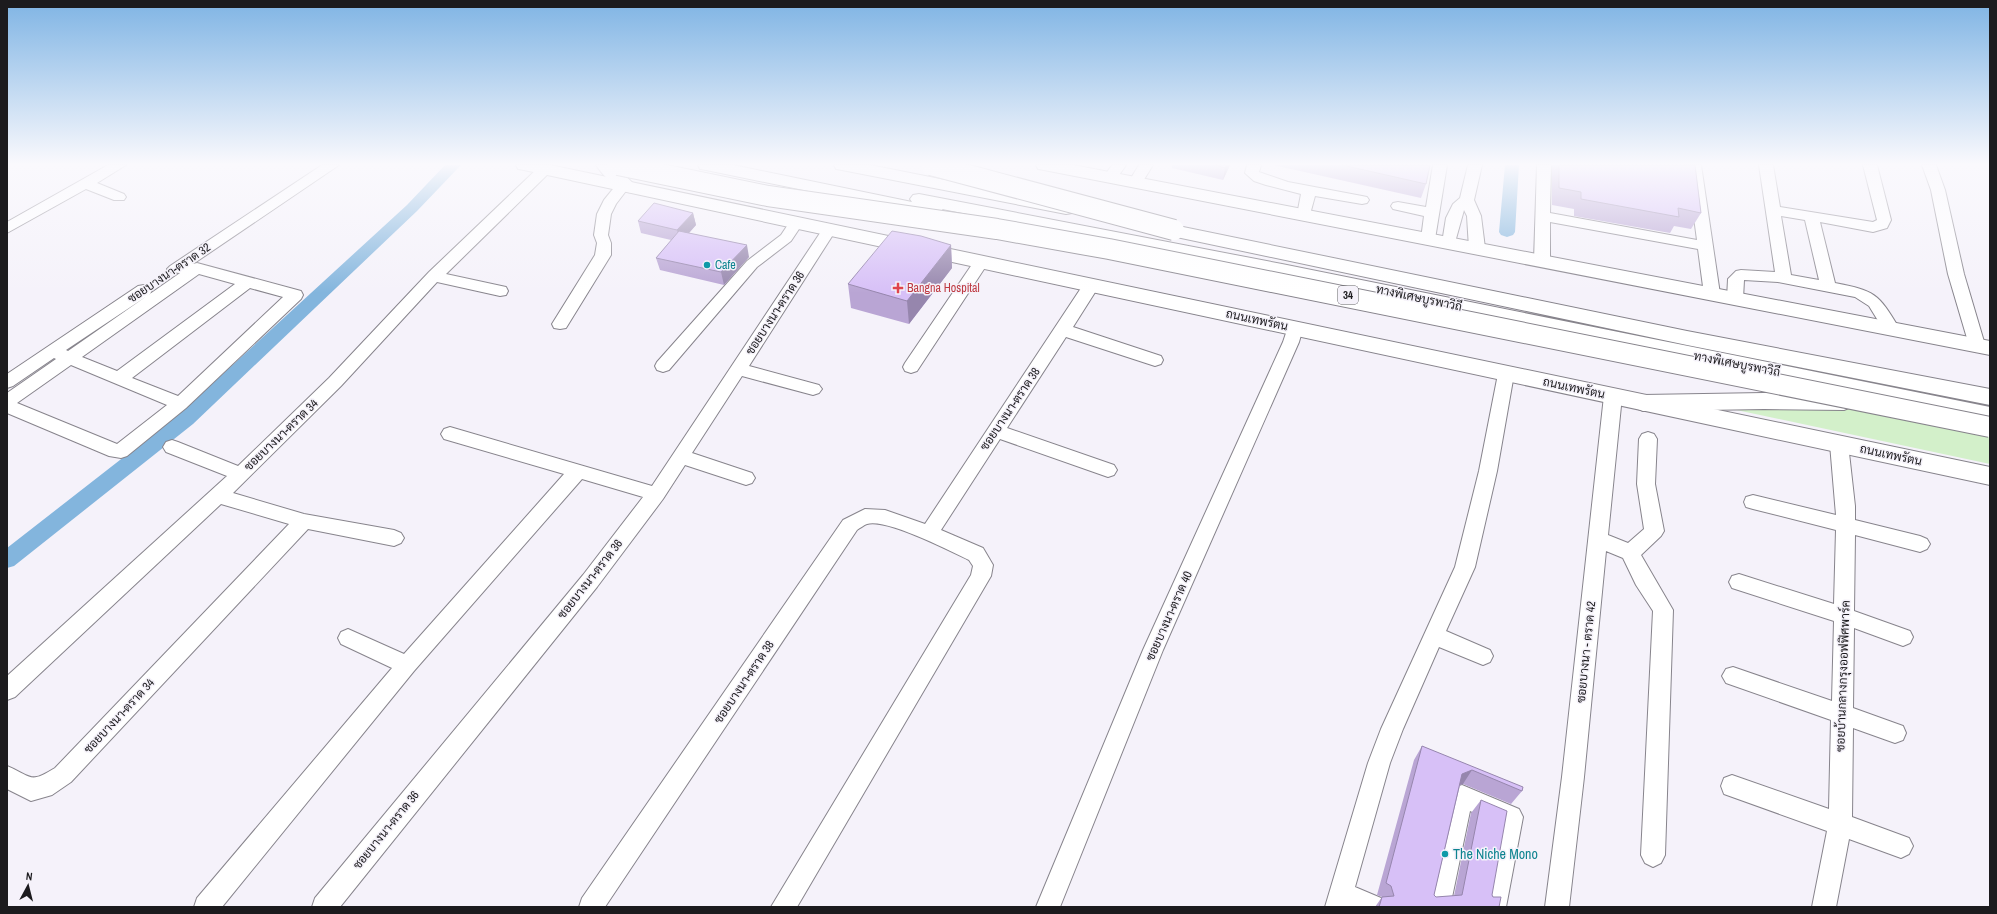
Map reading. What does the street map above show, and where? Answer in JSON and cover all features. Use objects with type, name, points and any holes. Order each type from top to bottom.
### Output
[{"type":"main road","name":"ถนนเทพรัตน","points":[[719,208],[1295,328],[1990,476]]},
{"type":"main road","points":[[851,208],[967,224],[1109,249],[1990,428]]},
{"type":"main road","name":"34","points":[[916,208],[1990,428]]},
{"type":"main road","name":"ทางพิเศษบูรพาวิถี","points":[[969,208],[1274,268],[1990,415]]},
{"type":"main road","name":"ทางพิเศษบูรพาวิถี","points":[[1060,208],[1174,230],[1694,339],[1990,397]]},
{"type":"main road","points":[[1090,208],[1174,230]]},
{"type":"main road","points":[[1105,208],[1681,325],[1990,384]]},
{"type":"main road","points":[[1265,208],[1984,346]]},
{"type":"main road","points":[[1643,403],[1764,400],[1866,403]]},
{"type":"street","points":[[7,228],[43,208]]},
{"type":"street","name":"ซอยบางนา-ตราด 32","points":[[7,382],[60,355],[271,208]]},
{"type":"street","name":"ซอยบางนา-ตราด 34","points":[[7,690],[218,496],[335,382],[434,276],[505,208]]},
{"type":"street","points":[[560,324],[603,255],[604,243],[601,235],[604,214],[607,208]]},
{"type":"street","points":[[1304,215],[1305,208]]},
{"type":"street","points":[[1406,208],[1432,213]]},
{"type":"street","points":[[1428,239],[1433,208]]},
{"type":"street","points":[[1449,243],[1455,214],[1459,208]]},
{"type":"street","points":[[1470,208],[1474,216],[1477,248]]},
{"type":"street","points":[[1542,261],[1543,208]]},
{"type":"street","points":[[1700,208],[1712,294]]},
{"type":"street","points":[[1784,278],[1774,210],[1873,227],[1882,225],[1884,220],[1881,208]]},
{"type":"street","points":[[1942,208],[1956,274],[1984,346]]},
{"type":"street","points":[[1543,216],[1705,246]]},
{"type":"street","points":[[1811,216],[1828,287]]},
{"type":"street","points":[[663,366],[752,264],[786,238],[796,224]]},
{"type":"street","name":"ซอยบางนา-ตราด 36","points":[[324,907],[590,580],[656,494],[682,457],[829,230]]},
{"type":"street","points":[[911,367],[980,262]]},
{"type":"street","points":[[7,402],[60,355],[197,268],[249,281],[295,295],[180,404],[126,448],[118,451],[7,406]]},
{"type":"street","points":[[1735,298],[1736,279],[1741,275],[1784,278],[1870,297],[1875,302],[1891,328]]},
{"type":"street","points":[[434,276],[500,291]]},
{"type":"street","points":[[119,379],[249,281]]},
{"type":"street","name":"ซอยบางนา-ตราด 38","points":[[928,532],[1091,286]]},
{"type":"street","name":"ซอยบางนา-ตราด 40","points":[[1048,907],[1153,650],[1291,342],[1295,328]]},
{"type":"street","points":[[1063,330],[1155,360]]},
{"type":"street","points":[[60,355],[180,404]]},
{"type":"street","points":[[739,369],[813,389]]},
{"type":"street","points":[[1372,907],[1339,900],[1379,763],[1392,729],[1467,559],[1488,471],[1506,374]]},
{"type":"street","name":"ซอยบางนา - ตราด 42","points":[[1560,906],[1613,396]]},
{"type":"street","points":[[996,431],[1108,470]]},
{"type":"street","points":[[450,434],[656,494]]},
{"type":"street","points":[[1630,553],[1654,531],[1646,484],[1648,439]]},
{"type":"street","name":"ซอยบ้านกลางกรุงออฟฟิศพาร์ค","points":[[1824,907],[1840,823],[1846,506],[1839,444]]},
{"type":"street","points":[[172,447],[240,474]]},
{"type":"street","points":[[682,457],[746,478]]},
{"type":"street","points":[[206,907],[407,665],[578,471]]},
{"type":"street","points":[[218,496],[304,521],[394,538]]},
{"type":"street","points":[[1753,502],[1920,544]]},
{"type":"street","name":"ซอยบางนา-ตราด 38","points":[[591,907],[850,525],[865,516],[885,517],[928,532],[976,554],[983,564],[981,576],[783,907]]},
{"type":"street","name":"ซอยบางนา-ตราด 34","points":[[7,776],[32,790],[44,787],[63,775],[304,521]]},
{"type":"street","points":[[1598,539],[1630,553],[1642,580],[1663,610],[1653,855]]},
{"type":"street","points":[[1739,582],[1845,616],[1903,637]]},
{"type":"street","points":[[1434,635],[1483,656]]},
{"type":"street","points":[[348,638],[407,665]]},
{"type":"street","points":[[1733,676],[1841,713],[1895,734]]},
{"type":"street","points":[[1732,786],[1840,823],[1901,846]]},
{"type":"street","points":[[1438,907],[1462,796],[1511,817],[1494,907]]},
{"type":"green space","points":[[1836,405],[1990,433],[1990,464],[1727,408]]},
{"type":"building","points":[[650,208],[672,208],[693,213],[677,230],[638,221]]},
{"type":"building","points":[[1628,208],[1700,208],[1701,213],[1678,208],[1679,217]]},
{"type":"building","points":[[679,231],[747,245],[721,272],[656,258]]},
{"type":"building","points":[[892,231],[921,236],[951,245],[907,301],[848,284]]},
{"type":"building","name":"The Niche Mono","points":[[1422,746],[1523,787],[1522,791],[1472,770],[1462,774],[1434,895],[1436,897],[1462,895],[1481,800],[1507,811],[1492,895],[1493,897],[1501,897],[1499,907],[1379,907],[1382,897],[1394,896],[1391,886],[1386,883]]},
{"type":"waterway","points":[[7,560],[186,419],[412,208]]},
{"type":"waterway","points":[[1507,232],[1509,208]]},
{"type":"place","name":"Cafe","points":[[707,265]]},
{"type":"place","name":"Bangna Hospital","points":[[898,288]]},
{"type":"place","name":"The Niche Mono","points":[[1445,854]]}]
